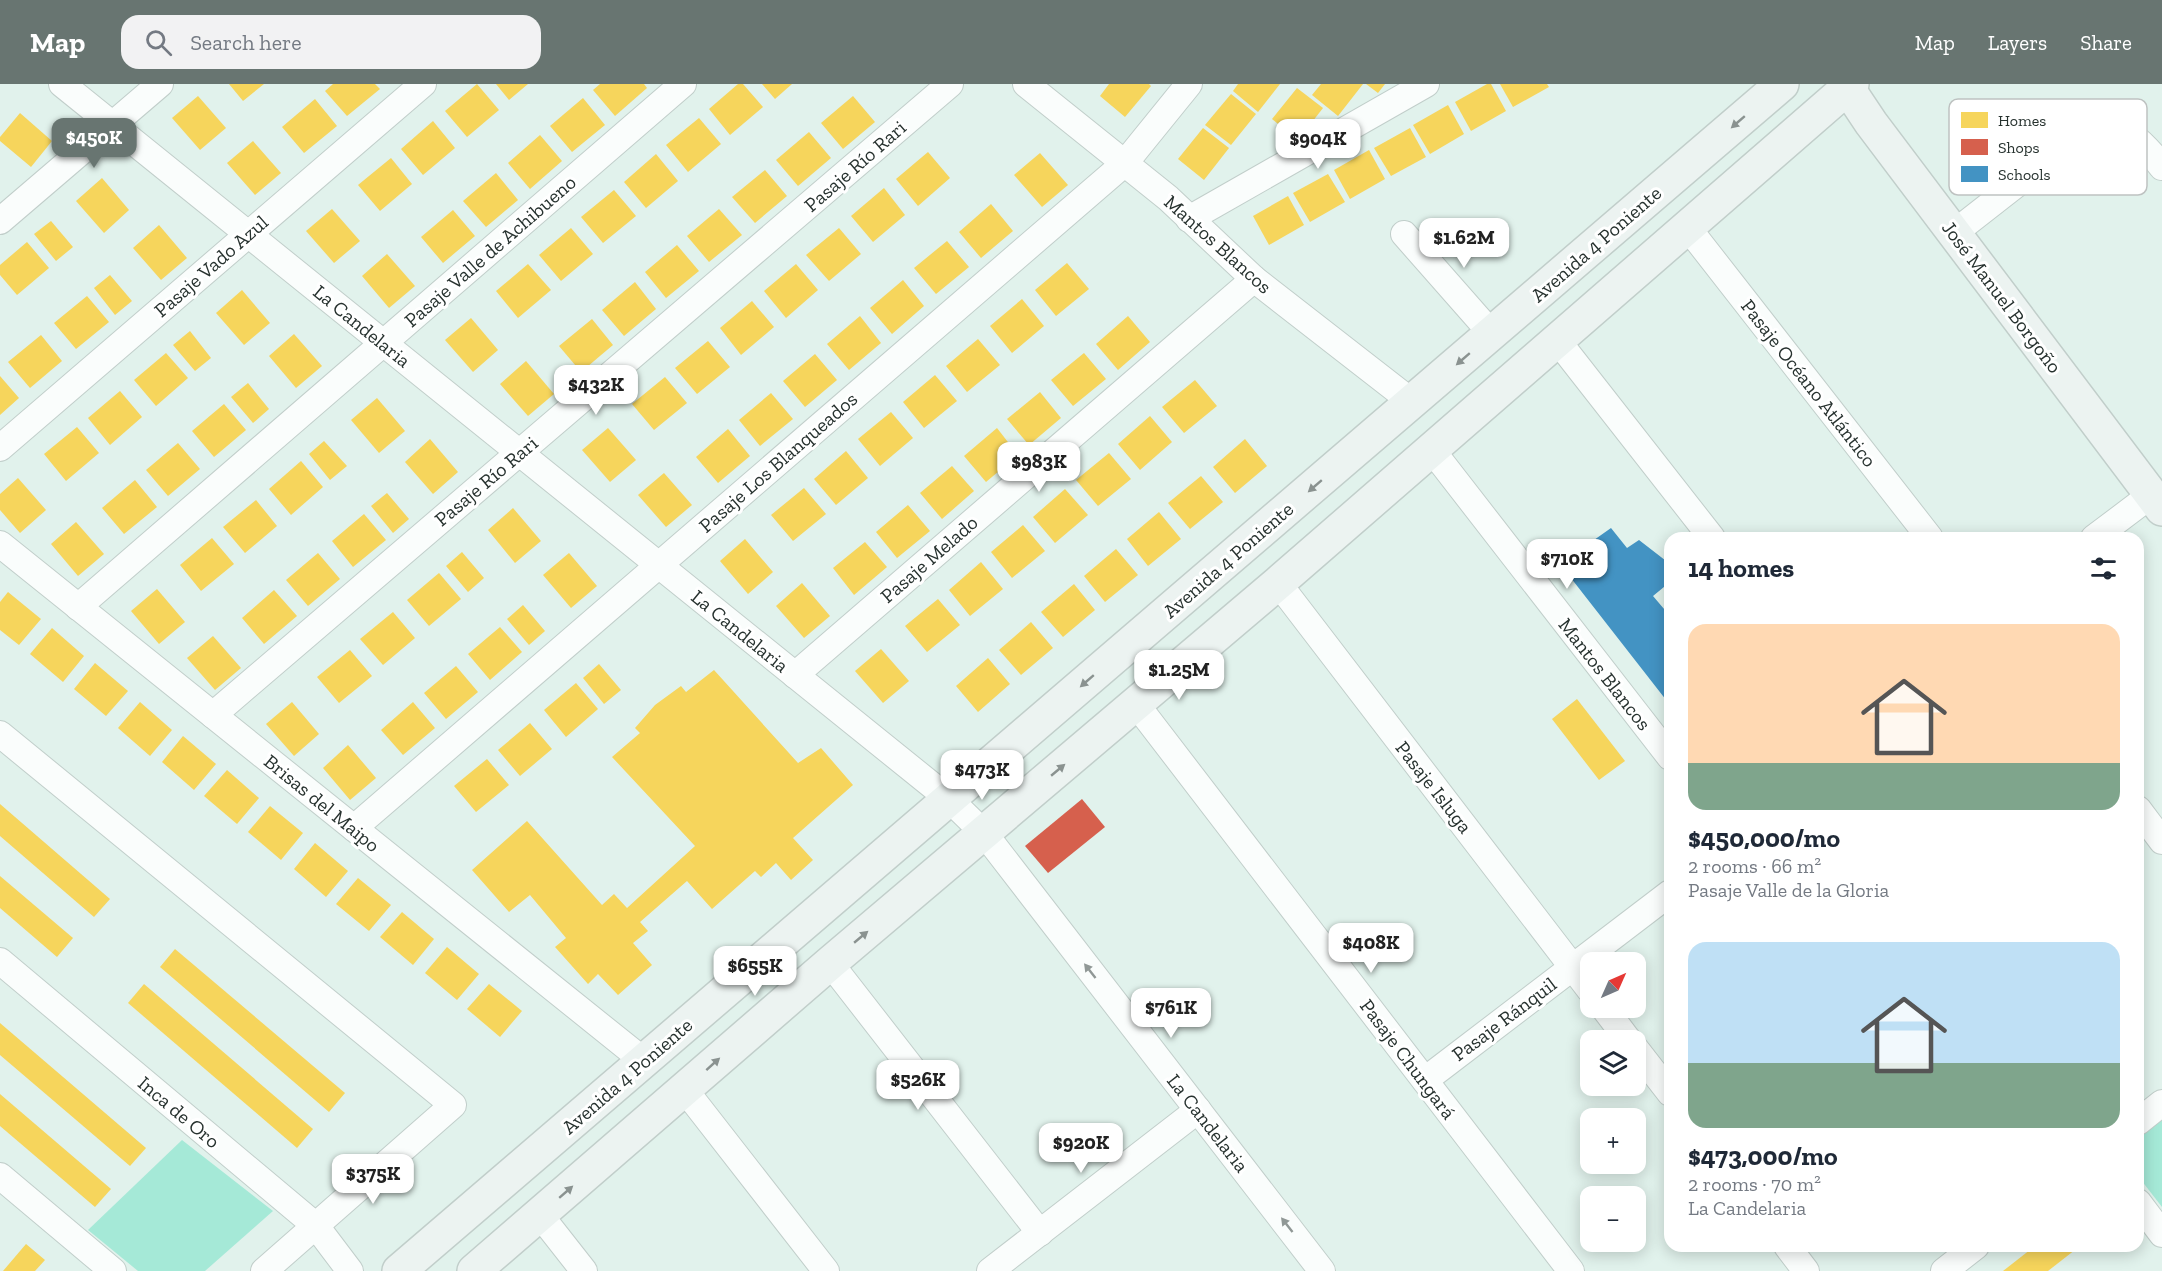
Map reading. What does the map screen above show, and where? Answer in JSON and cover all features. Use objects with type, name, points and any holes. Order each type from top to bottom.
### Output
[{"type":"street","name":"La Candelaria","points":[[62,84],[949,800],[984,833],[1198,1110],[1314,1268]]},
{"type":"street","points":[[0,221],[160,84]]},
{"type":"street","name":"Pasaje Vado Azul","points":[[0,448],[423,84]]},
{"type":"street","name":"Pasaje Valle de Achibueno","points":[[78,607],[683,84]]},
{"type":"street","name":"Pasaje Río Rari","points":[[213,715],[950,84]]},
{"type":"street","name":"Mantos Blancos","points":[[1026,84],[1168,198],[1254,279],[1412,402]]},
{"type":"street","name":"Pasaje Los Blanqueados","points":[[354,828],[1125,163],[1189,84]]},
{"type":"street","points":[[1189,219],[1426,84]]},
{"type":"street","name":"Avenida 4 Poniente","points":[[399,1271],[1782,84]]},
{"type":"street","points":[[474,1271],[830,963],[1278,583],[1688,228],[1848,85]]},
{"type":"street","name":"José Manuel Borgoño","points":[[1848,85],[1954,233],[2157,502]]},
{"type":"street","points":[[2147,151],[2162,167]]},
{"type":"street","points":[[1954,233],[2003,195]]},
{"type":"street","name":"Pasaje Océano Atlántico","points":[[1688,228],[1925,532]]},
{"type":"street","points":[[1404,234],[1492,334]]},
{"type":"street","name":"Pasaje Melado","points":[[795,675],[1254,279]]},
{"type":"street","points":[[1557,340],[1707,532]]},
{"type":"street","name":"Mantos Blancos","points":[[1431,449],[1664,749]]},
{"type":"street","points":[[2104,532],[2157,502]]},
{"type":"street","name":"Brisas del Maipo","points":[[0,544],[644,1061]]},
{"type":"street","name":"Pasaje Isluga","points":[[1278,583],[1580,977]]},
{"type":"street","name":"Pasaje Chungará","points":[[1136,704],[1571,1271]]},
{"type":"street","points":[[0,734],[453,1105],[264,1271]]},
{"type":"street","points":[[2144,817],[2162,841]]},
{"type":"street","name":"Pasaje Ránquil","points":[[1425,1080],[1664,898]]},
{"type":"street","name":"Inca de Oro","points":[[0,961],[316,1226],[350,1271]]},
{"type":"street","points":[[830,963],[1040,1233]]},
{"type":"street","points":[[721,995],[750,1032]]},
{"type":"street","points":[[1612,1018],[1621,1030]]},
{"type":"street","points":[[1646,1062],[1664,1085]]},
{"type":"street","points":[[685,1090],[826,1271]]},
{"type":"street","points":[[2144,1117],[2162,1103]]},
{"type":"street","points":[[990,1271],[1198,1110]]},
{"type":"street","points":[[0,1176],[113,1271]]},
{"type":"street","points":[[2144,1210],[2162,1234]]},
{"type":"street","points":[[540,1215],[584,1271]]},
{"type":"street","points":[[1792,1252],[1806,1271]]},
{"type":"street","points":[[1949,1270],[1969,1252]]},
{"type":"green space","points":[[2162,1118],[2162,1207],[2144,1184],[2144,1132]]},
{"type":"green space","points":[[182,1140],[273,1211],[205,1271],[138,1271],[88,1230]]},
{"type":"building: Homes","points":[[229,84],[264,84],[243,101]]},
{"type":"building: Homes","points":[[333,84],[375,84],[380,89],[347,116],[325,91]]},
{"type":"building: Homes","points":[[477,84],[499,110],[467,137],[445,111]]},
{"type":"building: Homes","points":[[496,84],[528,84],[509,100]]},
{"type":"building: Homes","points":[[600,84],[644,84],[647,88],[615,116],[593,90]]},
{"type":"building: Homes","points":[[738,84],[743,84],[763,107],[730,135],[709,109]]},
{"type":"building: Homes","points":[[762,84],[792,84],[775,99]]},
{"type":"building: Homes","points":[[1109,84],[1149,84],[1151,86],[1125,117],[1100,96]]},
{"type":"building: Homes","points":[[1238,84],[1280,84],[1258,112],[1233,91]]},
{"type":"building: Homes","points":[[1321,84],[1363,84],[1338,116],[1312,95]]},
{"type":"building: Homes","points":[[1366,84],[1385,84],[1378,93]]},
{"type":"building: Homes","points":[[1491,84],[1506,111],[1471,131],[1455,102]]},
{"type":"building: Homes","points":[[1500,84],[1547,84],[1549,87],[1513,107]]},
{"type":"building: Homes","points":[[1297,88],[1323,108],[1298,140],[1272,119]]},
{"type":"building: Homes","points":[[1231,94],[1256,114],[1231,145],[1205,125]]},
{"type":"building: Homes","points":[[198,96],[226,128],[200,150],[172,118]]},
{"type":"building: Homes","points":[[853,96],[875,122],[843,149],[821,123]]},
{"type":"building: Homes","points":[[583,98],[605,125],[572,152],[550,126]]},
{"type":"building: Homes","points":[[315,99],[337,126],[304,153],[282,127]]},
{"type":"building: Homes","points":[[1448,105],[1464,134],[1430,154],[1413,125]]},
{"type":"building: Homes","points":[[20,113],[52,141],[31,167],[0,141],[0,137]]},
{"type":"building: Homes","points":[[699,118],[721,144],[688,172],[666,145]]},
{"type":"building: Homes","points":[[433,121],[455,148],[423,175],[401,149]]},
{"type":"building: Homes","points":[[1203,128],[1229,148],[1204,180],[1178,159]]},
{"type":"building: Homes","points":[[1410,128],[1426,157],[1391,176],[1374,148]]},
{"type":"building: Homes","points":[[809,132],[831,158],[798,186],[776,160]]},
{"type":"building: Homes","points":[[540,135],[562,161],[530,189],[508,163]]},
{"type":"building: Homes","points":[[253,141],[281,173],[255,195],[227,163]]},
{"type":"building: Homes","points":[[1369,150],[1385,179],[1350,199],[1334,170]]},
{"type":"building: Homes","points":[[928,152],[950,178],[918,206],[896,179]]},
{"type":"building: Homes","points":[[1040,153],[1068,185],[1042,207],[1014,175]]},
{"type":"building: Homes","points":[[656,154],[678,181],[646,208],[624,182]]},
{"type":"building: Homes","points":[[391,158],[412,184],[380,211],[358,185]]},
{"type":"building: Homes","points":[[765,170],[787,196],[755,223],[732,197]]},
{"type":"building: Homes","points":[[496,173],[518,200],[486,227],[463,201]]},
{"type":"building: Homes","points":[[1328,174],[1345,202],[1310,222],[1293,193]]},
{"type":"building: Homes","points":[[102,178],[129,210],[104,233],[76,201]]},
{"type":"building: Homes","points":[[884,188],[905,215],[873,242],[851,216]]},
{"type":"building: Homes","points":[[614,190],[636,216],[603,243],[581,217]]},
{"type":"building: Homes","points":[[1288,196],[1304,225],[1269,245],[1253,216]]},
{"type":"building: Homes","points":[[991,204],[1013,231],[981,258],[959,232]]},
{"type":"building: Homes","points":[[332,209],[360,241],[334,263],[306,231]]},
{"type":"building: Homes","points":[[719,209],[742,235],[709,262],[687,236]]},
{"type":"building: Homes","points":[[453,210],[475,236],[443,263],[421,237]]},
{"type":"building: Homes","points":[[51,221],[73,247],[56,261],[34,234]]},
{"type":"building: Homes","points":[[159,225],[187,258],[161,280],[133,248]]},
{"type":"building: Homes","points":[[571,228],[593,254],[561,281],[539,255]]},
{"type":"building: Homes","points":[[839,228],[861,254],[829,281],[806,255]]},
{"type":"building: Homes","points":[[947,241],[969,267],[936,294],[914,268]]},
{"type":"building: Homes","points":[[27,242],[49,268],[17,295],[0,275],[0,265]]},
{"type":"building: Homes","points":[[677,245],[699,271],[666,298],[645,272]]},
{"type":"building: Homes","points":[[387,254],[415,286],[389,308],[362,276]]},
{"type":"building: Homes","points":[[1067,263],[1089,289],[1056,316],[1035,290]]},
{"type":"building: Homes","points":[[528,264],[551,290],[518,318],[496,291]]},
{"type":"building: Homes","points":[[796,264],[818,290],[786,318],[764,291]]},
{"type":"building: Homes","points":[[110,275],[132,301],[115,315],[94,288]]},
{"type":"building: Homes","points":[[903,280],[924,306],[892,334],[870,308]]},
{"type":"building: Homes","points":[[635,282],[656,309],[624,336],[602,310]]},
{"type":"building: Homes","points":[[242,290],[270,323],[244,345],[216,313]]},
{"type":"building: Homes","points":[[87,296],[109,322],[76,349],[54,323]]},
{"type":"building: Homes","points":[[1022,299],[1044,326],[1012,353],[990,326]]},
{"type":"building: Homes","points":[[752,301],[774,327],[741,355],[720,328]]},
{"type":"building: Homes","points":[[860,316],[881,343],[849,370],[827,344]]},
{"type":"building: Homes","points":[[1128,316],[1150,342],[1118,370],[1096,344]]},
{"type":"building: Homes","points":[[471,318],[498,350],[473,372],[445,340]]},
{"type":"building: Homes","points":[[592,319],[613,345],[581,372],[559,346]]},
{"type":"building: Homes","points":[[190,331],[211,358],[195,371],[173,345]]},
{"type":"building: Homes","points":[[294,334],[322,366],[296,388],[269,356]]},
{"type":"building: Homes","points":[[41,335],[62,361],[30,388],[8,362]]},
{"type":"building: Homes","points":[[978,339],[1000,365],[967,392],[946,366]]},
{"type":"building: Homes","points":[[708,341],[730,367],[697,394],[675,368]]},
{"type":"building: Homes","points":[[166,353],[188,378],[156,406],[134,380]]},
{"type":"building: Homes","points":[[1084,353],[1106,379],[1073,406],[1051,380]]},
{"type":"building: Homes","points":[[815,354],[837,380],[805,407],[783,381]]},
{"type":"building: Homes","points":[[526,361],[554,394],[528,416],[500,384]]},
{"type":"building: Homes","points":[[935,375],[957,401],[924,428],[903,402]]},
{"type":"building: Homes","points":[[0,376],[19,398],[0,415]]},
{"type":"building: Homes","points":[[665,377],[687,403],[654,430],[632,404]]},
{"type":"building: Homes","points":[[1195,380],[1217,406],[1184,433],[1162,407]]},
{"type":"building: Homes","points":[[248,383],[269,409],[253,423],[231,397]]},
{"type":"building: Homes","points":[[120,391],[142,417],[110,445],[88,418]]},
{"type":"building: Homes","points":[[1040,392],[1061,418],[1029,445],[1007,419]]},
{"type":"building: Homes","points":[[771,393],[793,419],[760,446],[739,420]]},
{"type":"building: Homes","points":[[377,398],[405,431],[379,453],[351,420]]},
{"type":"building: Homes","points":[[224,404],[246,430],[214,457],[192,431]]},
{"type":"building: Homes","points":[[891,412],[913,438],[880,466],[858,439]]},
{"type":"building: Homes","points":[[1150,416],[1172,442],[1140,470],[1118,444]]},
{"type":"building: Homes","points":[[77,427],[99,453],[66,481],[44,454]]},
{"type":"building: Homes","points":[[608,428],[636,460],[610,482],[582,450]]},
{"type":"building: Homes","points":[[997,428],[1018,455],[986,482],[964,456]]},
{"type":"building: Homes","points":[[728,429],[750,456],[718,483],[696,457]]},
{"type":"building: Homes","points":[[430,439],[458,472],[433,494],[405,462]]},
{"type":"building: Homes","points":[[1245,439],[1267,466],[1235,493],[1213,467]]},
{"type":"building: Homes","points":[[324,441],[347,466],[330,480],[309,454]]},
{"type":"building: Homes","points":[[178,443],[200,469],[168,496],[146,470]]},
{"type":"building: Homes","points":[[846,451],[868,478],[836,505],[814,479]]},
{"type":"building: Homes","points":[[1109,453],[1131,479],[1098,506],[1076,480]]},
{"type":"building: Homes","points":[[301,461],[323,487],[291,515],[269,489]]},
{"type":"building: Homes","points":[[952,466],[974,491],[942,519],[920,493]]},
{"type":"building: Homes","points":[[664,473],[692,505],[666,527],[638,495]]},
{"type":"building: Homes","points":[[1201,476],[1223,502],[1190,529],[1168,503]]},
{"type":"building: Homes","points":[[18,478],[46,510],[20,533],[0,510],[0,494]]},
{"type":"building: Homes","points":[[135,480],[157,507],[124,534],[102,508]]},
{"type":"building: Homes","points":[[804,488],[826,514],[793,541],[771,515]]},
{"type":"building: Homes","points":[[1065,489],[1088,515],[1055,543],[1033,517]]},
{"type":"building: Homes","points":[[387,493],[409,519],[393,533],[371,506]]},
{"type":"building: Homes","points":[[256,500],[277,526],[245,553],[223,527]]},
{"type":"building: Homes","points":[[908,505],[930,531],[897,558],[876,532]]},
{"type":"building: Homes","points":[[513,508],[541,541],[515,563],[488,530]]},
{"type":"building: Homes","points":[[1159,512],[1181,539],[1148,566],[1127,539]]},
{"type":"building: Homes","points":[[364,514],[386,540],[353,567],[332,541]]},
{"type":"building: Homes","points":[[76,522],[104,554],[78,576],[51,544]]},
{"type":"building: Homes","points":[[1023,525],[1045,551],[1012,578],[991,552]]},
{"type":"building: Homes","points":[[212,538],[234,564],[201,591],[180,565]]},
{"type":"building: Homes","points":[[745,539],[773,572],[748,594],[720,561]]},
{"type":"building: Homes","points":[[865,542],[887,567],[854,595],[833,568]]},
{"type":"building: Homes","points":[[1116,549],[1138,575],[1105,602],[1084,576]]},
{"type":"building: Homes","points":[[462,552],[484,578],[468,592],[446,566]]},
{"type":"building: Homes","points":[[318,553],[340,579],[308,606],[286,580]]},
{"type":"building: Homes","points":[[569,553],[597,586],[571,608],[543,575]]},
{"type":"building: Homes","points":[[981,562],[1003,589],[970,616],[949,590]]},
{"type":"building: Homes","points":[[439,573],[461,599],[429,626],[407,600]]},
{"type":"building: Homes","points":[[802,583],[830,616],[804,638],[776,606]]},
{"type":"building: Homes","points":[[1074,584],[1095,610],[1063,637],[1041,612]]},
{"type":"building: Homes","points":[[157,589],[185,622],[159,644],[131,611]]},
{"type":"building: Homes","points":[[274,590],[297,616],[264,644],[242,618]]},
{"type":"building: Homes","points":[[8,592],[41,619],[19,645],[0,630],[0,602]]},
{"type":"building: Homes","points":[[938,599],[960,625],[927,652],[905,626]]},
{"type":"building: Homes","points":[[523,605],[545,631],[529,645],[507,619]]},
{"type":"building: Homes","points":[[393,612],[415,638],[383,665],[360,639]]},
{"type":"building: Homes","points":[[1031,622],[1053,648],[1021,675],[999,650]]},
{"type":"building: Homes","points":[[500,627],[522,652],[490,680],[468,654]]},
{"type":"building: Homes","points":[[52,628],[84,656],[63,682],[30,654]]},
{"type":"building: Homes","points":[[213,636],[241,668],[215,690],[187,658]]},
{"type":"building: Homes","points":[[881,649],[909,681],[883,703],[855,671]]},
{"type":"building: Homes","points":[[350,650],[372,676],[339,703],[317,677]]},
{"type":"building: Homes","points":[[988,658],[1010,684],[978,712],[956,686]]},
{"type":"building: Homes","points":[[95,663],[128,691],[106,716],[74,689]]},
{"type":"building: Homes","points":[[599,664],[621,690],[604,704],[583,678]]},
{"type":"building: Homes","points":[[456,666],[478,692],[446,719],[424,693]]},
{"type":"building: Homes","points":[[714,670],[798,763],[821,748],[853,785],[793,838],[813,860],[791,880],[776,863],[761,877],[755,871],[712,909],[687,881],[640,922],[648,931],[633,943],[652,965],[618,995],[598,974],[588,984],[555,947],[566,938],[530,895],[509,912],[472,870],[527,821],[602,905],[614,894],[627,908],[695,846],[612,757],[640,733],[635,728],[655,705],[681,686],[686,692]]},
{"type":"building: Homes","points":[[576,683],[598,709],[566,737],[544,710]]},
{"type":"building: Homes","points":[[1577,699],[1625,761],[1599,780],[1552,719]]},
{"type":"building: Homes","points":[[140,702],[172,730],[150,756],[118,728]]},
{"type":"building: Homes","points":[[292,702],[319,734],[294,756],[266,724]]},
{"type":"building: Homes","points":[[413,702],[435,728],[403,755],[381,730]]},
{"type":"building: Homes","points":[[530,723],[552,749],[520,776],[498,750]]},
{"type":"building: Homes","points":[[183,736],[216,764],[194,790],[162,762]]},
{"type":"building: Homes","points":[[348,745],[376,778],[350,800],[323,768]]},
{"type":"building: Homes","points":[[487,759],[509,785],[476,812],[454,786]]},
{"type":"building: Homes","points":[[227,770],[259,798],[237,824],[204,796]]},
{"type":"building: Homes","points":[[0,804],[110,899],[94,917],[0,836]]},
{"type":"building: Homes","points":[[270,806],[303,833],[281,860],[248,832]]},
{"type":"building: Homes","points":[[315,843],[348,871],[326,897],[294,869]]},
{"type":"building: Homes","points":[[0,876],[73,938],[57,957],[0,908]]},
{"type":"building: Homes","points":[[358,878],[391,905],[369,931],[336,904]]},
{"type":"building: Homes","points":[[402,912],[434,939],[413,965],[380,937]]},
{"type":"building: Homes","points":[[447,947],[479,974],[457,1000],[425,973]]},
{"type":"building: Homes","points":[[175,949],[345,1093],[329,1112],[160,967]]},
{"type":"building: Homes","points":[[144,984],[313,1129],[297,1148],[128,1003]]},
{"type":"building: Homes","points":[[489,984],[522,1011],[500,1037],[467,1009]]},
{"type":"building: Homes","points":[[0,1023],[146,1148],[130,1166],[0,1055]]},
{"type":"building: Homes","points":[[0,1094],[111,1189],[95,1207],[0,1126]]},
{"type":"building: Homes","points":[[26,1244],[45,1260],[35,1271],[3,1271]]},
{"type":"building: Homes","points":[[2027,1252],[2072,1252],[2048,1271],[2003,1271]]},
{"type":"building: Shops","points":[[1082,799],[1105,827],[1048,873],[1025,846]]},
{"type":"building: Schools","points":[[1611,528],[1627,548],[1639,540],[1664,559],[1664,587],[1653,596],[1664,609],[1664,697],[1560,564]]}]
